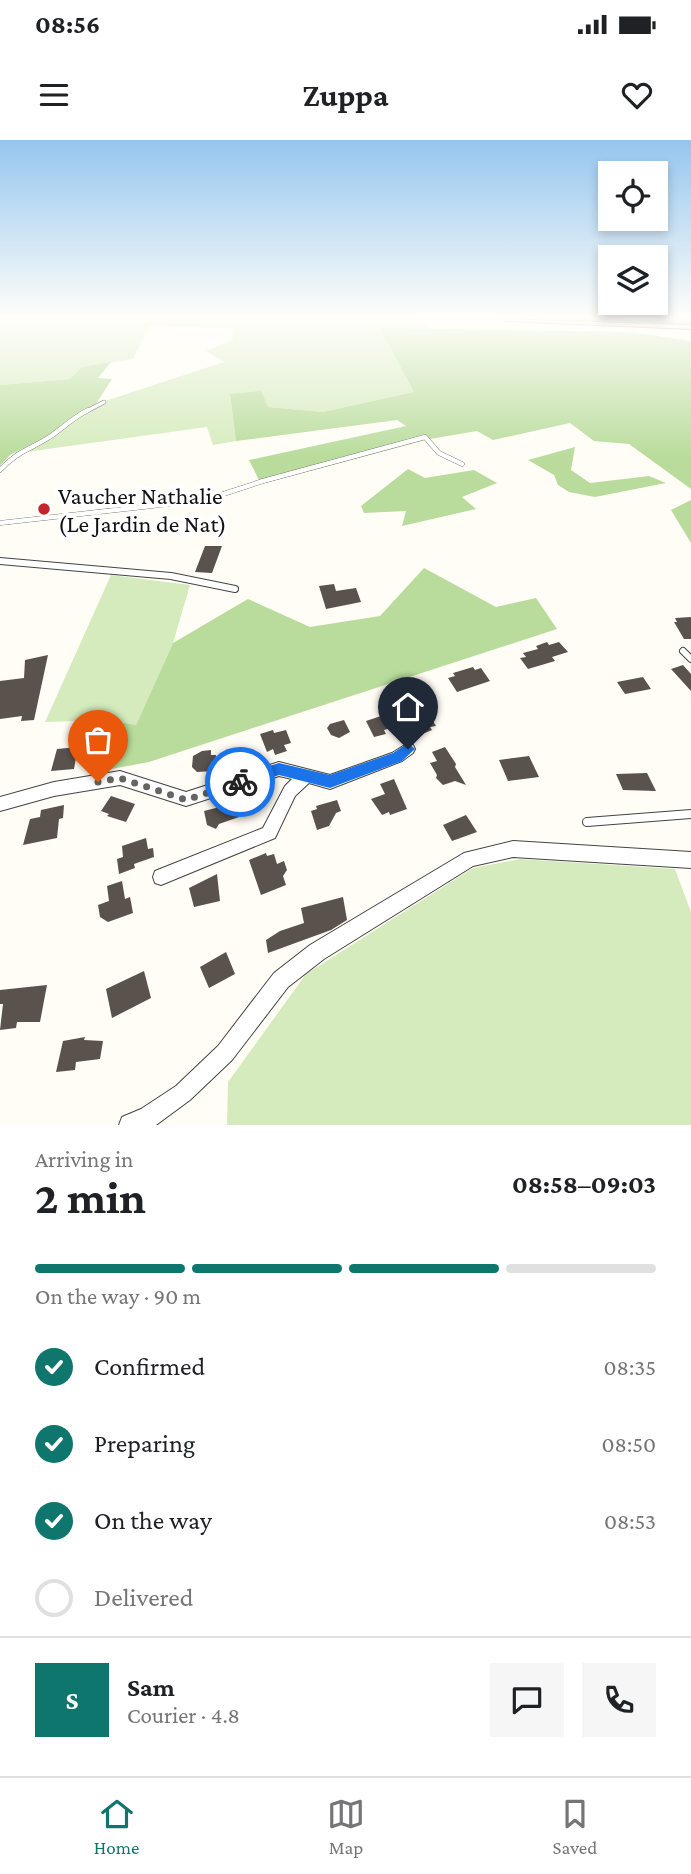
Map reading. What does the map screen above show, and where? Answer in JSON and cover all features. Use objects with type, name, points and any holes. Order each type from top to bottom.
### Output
[{"type":"street","points":[[0,804],[54,789],[120,778],[186,800],[279,769],[330,782],[397,757],[408,749]]},
{"type":"street","points":[[161,877],[269,833],[290,790],[306,776]]},
{"type":"street","points":[[130,1125],[149,1117],[183,1093],[225,1053],[281,980],[317,952],[470,859],[513,849],[691,860]]},
{"type":"lane","points":[[0,470],[15,454],[51,436],[71,419],[104,402]]},
{"type":"lane","points":[[0,523],[205,500],[425,436],[439,453],[462,464]]},
{"type":"lane","points":[[0,561],[171,576],[235,589]]},
{"type":"lane","points":[[683,651],[691,659]]},
{"type":"lane","points":[[587,822],[691,814]]},
{"type":"green space","points":[[0,365],[95,365],[82,367],[70,379],[0,385]]},
{"type":"green space","points":[[109,365],[98,378],[112,379],[96,404],[66,421],[49,436],[11,454],[0,466],[0,385],[70,379],[82,367]]},
{"type":"green space","points":[[215,365],[400,365],[415,392],[323,412],[267,407],[230,394],[236,441],[213,445],[207,427],[11,454],[49,436],[66,421],[96,404]]},
{"type":"green space","points":[[400,365],[691,365],[691,489],[629,444],[594,441],[570,423],[493,440],[477,431],[430,439],[261,484],[249,460],[406,426],[397,420],[236,441],[230,394],[261,391],[268,407],[323,412],[414,392]]},
{"type":"green space","points":[[575,447],[571,470],[590,483],[649,476],[666,483],[595,497],[569,492],[558,485],[554,475],[528,460]]},
{"type":"green space","points":[[408,469],[425,478],[474,470],[497,483],[462,497],[476,509],[402,526],[406,511],[364,513],[361,506]]},
{"type":"green space","points":[[691,500],[691,543],[671,510]]},
{"type":"green space","points":[[424,568],[496,607],[536,598],[557,629],[149,762],[90,773],[108,720],[136,725],[173,643],[248,599],[310,627],[380,616]]},
{"type":"green space","points":[[111,575],[190,585],[173,643],[136,725],[108,720],[45,722]]},
{"type":"green space","points":[[520,859],[675,869],[691,912],[691,1125],[227,1125],[228,1082],[306,974],[473,868]]},
{"type":"building","points":[[205,546],[222,546],[212,573],[195,572]]},
{"type":"building","points":[[334,584],[336,591],[356,588],[361,602],[326,609],[319,586]]},
{"type":"building","points":[[691,617],[691,639],[684,639],[674,622],[677,622],[675,618]]},
{"type":"building","points":[[547,642],[549,645],[559,642],[568,652],[552,657],[555,661],[528,669],[520,658],[526,657],[523,653],[538,649],[536,646]]},
{"type":"building","points":[[48,655],[34,720],[21,721],[22,716],[0,719],[0,681],[24,678],[25,660]]},
{"type":"building","points":[[683,665],[691,674],[691,691],[671,669]]},
{"type":"building","points":[[473,667],[475,670],[481,668],[490,681],[457,692],[448,678],[455,676],[453,673]]},
{"type":"building","points":[[643,677],[651,689],[625,694],[617,682]]},
{"type":"building","points":[[427,711],[436,726],[420,735],[413,716]]},
{"type":"building","points":[[387,714],[394,727],[384,730],[386,734],[374,737],[366,721]]},
{"type":"building","points":[[344,720],[350,732],[339,738],[331,735],[327,728],[330,724]]},
{"type":"building","points":[[273,730],[274,733],[286,730],[291,743],[284,745],[287,751],[275,755],[273,749],[267,752],[260,734]]},
{"type":"building","points":[[78,747],[74,769],[51,771],[57,749]]},
{"type":"building","points":[[445,747],[466,785],[455,781],[443,785],[436,778],[430,763],[437,761],[432,752]]},
{"type":"building","points":[[211,750],[211,755],[216,755],[214,771],[197,772],[192,767],[193,756]]},
{"type":"building","points":[[529,756],[539,777],[508,781],[499,760]]},
{"type":"building","points":[[647,773],[656,791],[623,790],[616,774]]},
{"type":"building","points":[[394,779],[407,809],[382,815],[371,799],[385,794],[380,784]]},
{"type":"building","points":[[111,796],[135,804],[126,822],[107,816],[109,814],[101,811]]},
{"type":"building","points":[[337,800],[341,811],[336,813],[329,826],[317,830],[311,811],[317,809],[316,806]]},
{"type":"building","points":[[235,803],[239,817],[219,824],[216,829],[207,825],[204,811]]},
{"type":"building","points":[[64,805],[57,838],[23,845],[30,819],[40,817],[41,810]]},
{"type":"building","points":[[466,815],[477,832],[452,841],[443,825]]},
{"type":"building","points":[[146,838],[148,849],[153,848],[154,857],[134,864],[135,868],[119,874],[117,859],[123,857],[122,846]]},
{"type":"building","points":[[266,853],[267,856],[274,854],[277,864],[284,861],[287,870],[283,876],[286,885],[261,895],[249,860]]},
{"type":"building","points":[[217,874],[220,901],[194,907],[189,888]]},
{"type":"building","points":[[122,881],[125,899],[130,897],[133,913],[108,922],[100,917],[98,905],[109,901],[107,886]]},
{"type":"building","points":[[343,897],[347,920],[331,930],[268,953],[266,940],[280,931],[304,923],[301,908]]},
{"type":"building","points":[[226,952],[235,974],[209,988],[200,967]]},
{"type":"building","points":[[144,971],[151,998],[112,1018],[106,989]]},
{"type":"building","points":[[47,985],[40,1022],[17,1022],[16,1028],[0,1030],[3,1004],[0,1004],[0,990]]},
{"type":"building","points":[[85,1037],[84,1040],[103,1041],[100,1059],[76,1062],[75,1070],[56,1072],[63,1041]]},
{"type":"way so far","points":[[98,782],[120,778],[186,800],[240,782]]},
{"type":"place","name":"Vaucher Nathalie (Le Jardin de Nat)","points":[[44,509]]},
{"type":"route","points":[[240,782],[279,769],[330,782],[397,757],[408,749]]}]
